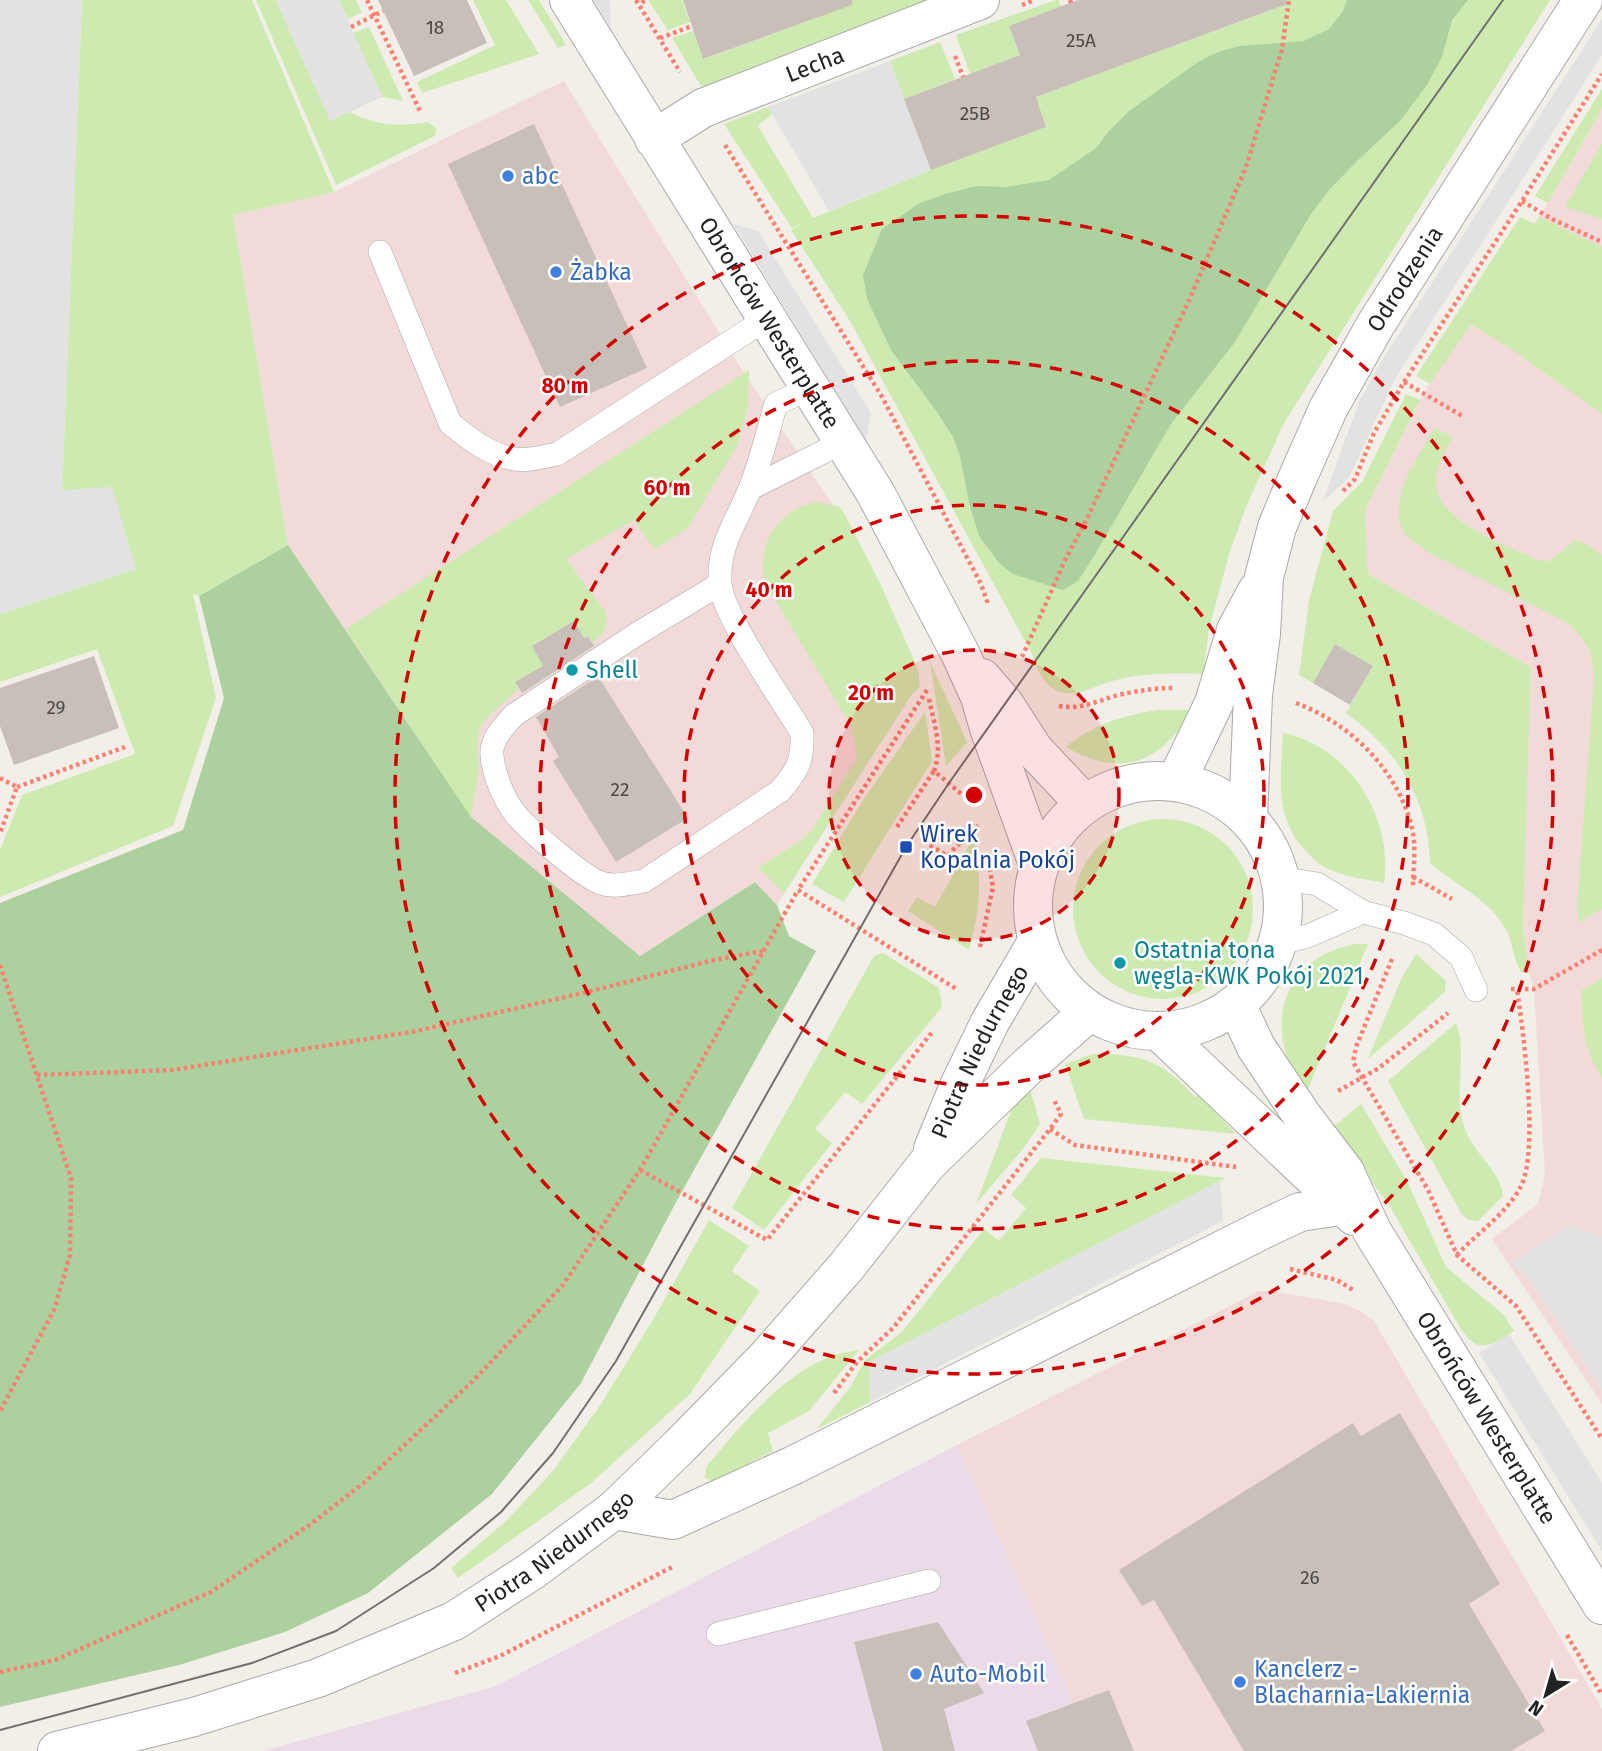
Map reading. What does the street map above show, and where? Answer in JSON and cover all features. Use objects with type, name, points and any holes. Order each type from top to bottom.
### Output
[{"type":"street","name":"Obrońców Westerplatte","points":[[569,0],[876,494],[960,653],[980,697],[1038,864]]},
{"type":"street","name":"Lecha","points":[[654,139],[703,108],[980,0]]},
{"type":"street","name":"Odrodzenia","points":[[1248,817],[1253,695],[1261,634],[1264,577],[1277,527],[1328,409],[1376,324],[1583,0]]},
{"type":"street","name":"Odrodzenia","points":[[1176,782],[1214,703],[1236,630],[1264,577]]},
{"type":"street","name":"Obrońców Westerplatte","points":[[960,653],[1005,705],[1034,750],[1084,803]]},
{"type":"street","points":[[1176,782],[1205,789],[1248,817],[1271,849],[1280,878],[1283,907],[1280,943],[1265,970],[1236,1004],[1199,1024],[1161,1033],[1134,1029],[1090,1011],[1060,985],[1037,942],[1031,903],[1038,864],[1057,830],[1084,803],[1118,786],[1176,782]]},
{"type":"street","name":"Piotra Niedurnego","points":[[927,1164],[959,1086],[990,1022],[1037,942]]},
{"type":"street","name":"Obrońców Westerplatte","points":[[1236,1004],[1256,1047],[1303,1117],[1345,1172],[1372,1231],[1602,1605]]},
{"type":"street","name":"Piotra Niedurnego","points":[[57,1751],[194,1717],[318,1678],[454,1621],[533,1570],[614,1510],[766,1358],[846,1268],[927,1164],[1030,1064],[1090,1011]]},
{"type":"street","name":"Obrońców Westerplatte","points":[[1161,1033],[1341,1206],[1372,1231]]},
{"type":"street","points":[[614,1510],[673,1520],[794,1465],[1268,1227],[1300,1212],[1341,1206]]},
{"type":"lane","points":[[380,252],[450,423],[472,442],[498,454],[527,460],[557,454],[766,319]]},
{"type":"lane","points":[[720,584],[637,634],[514,715],[498,732],[491,754],[499,783],[516,815],[581,873],[602,884],[644,881],[780,791],[795,773],[803,754],[802,733],[726,608],[720,584],[722,555],[727,537],[751,488],[776,404],[810,388]]},
{"type":"lane","points":[[751,488],[844,442]]},
{"type":"lane","points":[[1280,878],[1317,884],[1363,912],[1434,934],[1461,957],[1476,990]]},
{"type":"lane","points":[[1280,943],[1308,936],[1363,912]]},
{"type":"lane","points":[[718,1634],[929,1581]]},
{"type":"path","points":[[367,0],[421,113]]},
{"type":"path","points":[[636,0],[881,395],[985,596]]},
{"type":"path","points":[[1019,664],[1066,558],[1191,296],[1246,167],[1283,48],[1289,0]]},
{"type":"path","points":[[351,27],[383,11]]},
{"type":"path","points":[[660,38],[692,26]]},
{"type":"path","points":[[1339,495],[1355,479],[1374,433],[1404,382],[1602,74]]},
{"type":"path","points":[[1522,201],[1552,219],[1602,242]]},
{"type":"path","points":[[1404,382],[1464,417]]},
{"type":"path","points":[[0,1672],[55,1660],[211,1592],[311,1524],[366,1481],[474,1380],[563,1285],[640,1170],[798,890],[927,690]]},
{"type":"path","points":[[0,778],[17,787],[125,747]]},
{"type":"path","points":[[897,827],[934,771]]},
{"type":"path","points":[[0,833],[17,787]]},
{"type":"path","points":[[975,814],[982,836]]},
{"type":"path","points":[[930,845],[947,856],[978,825]]},
{"type":"path","points":[[978,954],[993,887],[989,860]]},
{"type":"path","points":[[1413,877],[1452,900]]},
{"type":"path","points":[[798,890],[963,993],[967,984]]},
{"type":"path","points":[[37,1075],[172,1070],[417,1031],[764,950]]},
{"type":"path","points":[[1534,989],[1602,950]]},
{"type":"path","points":[[0,965],[71,1178],[69,1255],[54,1310],[0,1411]]},
{"type":"path","points":[[1457,1255],[1504,1209],[1521,1188],[1527,1170],[1529,1122],[1525,1042],[1517,989],[1511,977]]},
{"type":"path","points":[[1303,1117],[1329,1096],[1379,1068],[1476,990]]},
{"type":"path","points":[[640,1170],[767,1240],[938,1025]]},
{"type":"path","points":[[1363,1079],[1427,1190],[1457,1255],[1516,1306],[1602,1438]]},
{"type":"path","points":[[1051,1129],[1074,1145],[1238,1167],[1273,1142]]},
{"type":"shaded area","points":[[0,0],[82,0],[62,490],[112,487],[136,569],[0,614]]},
{"type":"shaded area","points":[[276,0],[339,0],[382,97],[330,121]]},
{"type":"shaded area","points":[[593,0],[610,0],[611,28]]},
{"type":"shaded area","points":[[1602,19],[1602,55],[1395,379],[1349,478],[1323,501],[1359,402],[1381,362]]},
{"type":"shaded area","points":[[890,61],[931,170],[829,211],[768,107]]},
{"type":"shaded area","points":[[564,81],[741,368],[847,526],[914,691],[777,905],[755,882],[640,956],[471,818],[288,545],[233,215],[334,192]]},
{"type":"shaded area","points":[[1602,108],[1602,1404],[1492,1239],[1538,1204],[1545,1175],[1534,989],[1523,928],[1531,667],[1368,574],[1365,510],[1424,393],[1548,203]]},
{"type":"shaded area","points":[[733,224],[758,231],[871,413],[866,440]]},
{"type":"shaded area","points":[[1220,1181],[1223,1221],[870,1402],[869,1362]]},
{"type":"shaded area","points":[[1569,1225],[1602,1237],[1602,1390],[1529,1278],[1511,1262]]},
{"type":"shaded area","points":[[1259,1291],[1344,1304],[1359,1310],[1374,1321],[1602,1709],[1602,1751],[1038,1751],[1026,1721],[1072,1703],[957,1445]]},
{"type":"shaded area","points":[[1509,1334],[1602,1483],[1602,1551],[1479,1353]]},
{"type":"shaded area","points":[[957,1445],[1072,1703],[1026,1721],[1038,1751],[263,1751],[496,1686]]},
{"type":"green space","points":[[82,0],[252,0],[334,192],[233,215],[288,545],[199,596],[193,594],[216,698],[173,826],[0,897],[0,850],[22,795],[135,754],[97,649],[0,682],[0,614],[136,569],[62,490]]},
{"type":"green space","points":[[256,0],[276,0],[330,120],[350,112],[388,124],[428,122],[436,128],[435,136],[336,185]]},
{"type":"green space","points":[[339,0],[356,0],[362,12],[348,19]]},
{"type":"green space","points":[[473,0],[506,0],[539,54],[422,93],[417,82],[495,45]]},
{"type":"green space","points":[[528,0],[539,0],[566,45],[558,48]]},
{"type":"green space","points":[[648,0],[682,0],[690,22],[668,30]]},
{"type":"green space","points":[[804,0],[932,0],[705,93],[672,38],[693,31],[704,59],[811,20]]},
{"type":"green space","points":[[1059,0],[1061,7],[1009,26],[1020,55],[970,74],[956,35]]},
{"type":"green space","points":[[1271,0],[1550,0],[1284,423],[1246,507],[1230,551],[1209,629],[1203,674],[1142,675],[1081,692],[1055,690],[1040,674],[1032,654],[850,321],[791,230],[805,221],[792,228],[724,124],[768,107],[772,114],[758,126],[813,218],[1046,127],[1036,97],[1274,9]]},
{"type":"green space","points":[[1347,0],[1468,0],[1452,20],[1442,57],[1427,85],[1400,121],[1329,190],[1311,214],[1235,342],[1171,424],[1078,581],[1063,590],[1013,574],[999,563],[979,536],[953,437],[891,350],[867,299],[863,275],[882,229],[920,203],[945,194],[977,186],[1005,187],[1049,180],[1096,148],[1129,111],[1198,62],[1218,52],[1240,46],[1304,41],[1329,29],[1343,11]]},
{"type":"green space","points":[[369,27],[403,101],[382,97],[353,33]]},
{"type":"green space","points":[[940,42],[955,79],[904,99],[890,61]]},
{"type":"green space","points":[[1602,89],[1602,108],[1548,203],[1535,196]]},
{"type":"green space","points":[[1602,143],[1602,219],[1565,207]]},
{"type":"green space","points":[[1520,217],[1535,224],[1539,217],[1602,247],[1602,414],[1471,324],[1430,384],[1416,376]]},
{"type":"green space","points":[[749,370],[748,407],[738,444],[688,528],[653,548],[634,520],[566,559],[605,611],[604,629],[600,637],[592,643],[589,635],[584,638],[574,621],[532,646],[543,666],[516,681],[519,688],[485,720],[479,730],[479,768],[471,818],[346,629]]},
{"type":"green space","points":[[1406,394],[1420,400],[1365,510],[1368,574],[1531,667],[1523,928],[1529,973],[1521,972],[1507,931],[1491,910],[1430,863],[1423,817],[1407,778],[1381,743],[1346,713],[1373,666],[1335,644],[1313,683],[1299,675],[1309,600],[1333,511],[1362,482]]},
{"type":"green space","points":[[1434,428],[1453,437],[1439,464],[1436,482],[1439,496],[1447,509],[1460,521],[1539,561],[1550,561],[1575,540],[1585,543],[1602,555],[1602,909],[1579,922],[1577,907],[1594,679],[1590,654],[1580,636],[1568,623],[1429,553],[1405,535],[1399,521],[1402,489]]},
{"type":"green space","points":[[817,502],[839,506],[845,515],[881,585],[918,669],[920,686],[910,697],[784,893],[758,868],[812,830],[857,758],[851,726],[766,585],[763,571],[766,544],[780,521],[803,506]]},
{"type":"green space","points":[[288,545],[471,817],[640,956],[755,882],[777,905],[789,936],[816,951],[675,1204],[581,1383],[492,1494],[368,1593],[285,1632],[179,1665],[0,1707],[0,903],[183,830],[224,698],[199,596]]},
{"type":"green space","points":[[930,662],[967,742],[946,766]]},
{"type":"green space","points":[[1157,710],[1193,710],[1167,743],[1138,760],[1105,762],[1086,757],[1066,747],[1087,732],[1109,722]]},
{"type":"green space","points":[[925,712],[932,761],[844,902],[812,884],[865,797]]},
{"type":"green space","points":[[1283,733],[1307,741],[1328,753],[1347,769],[1362,788],[1374,810],[1382,834],[1384,883],[1347,876],[1326,868],[1295,838],[1288,824],[1281,795]]},
{"type":"green space","points":[[1163,819],[1197,826],[1227,845],[1246,875],[1253,909],[1246,943],[1227,973],[1197,992],[1163,999],[1129,992],[1099,973],[1080,943],[1073,909],[1080,875],[1099,845],[1129,826]]},
{"type":"green space","points":[[971,842],[975,843],[979,884],[978,909],[969,950],[908,911],[917,897],[935,907]]},
{"type":"green space","points":[[1356,944],[1368,944],[1308,1089],[1285,1052],[1282,1027],[1283,1009],[1288,993],[1296,978],[1308,966],[1322,956]]},
{"type":"green space","points":[[883,953],[939,988],[942,1007],[862,1104],[845,1092],[815,1129],[832,1143],[764,1230],[732,1208],[874,956]]},
{"type":"green space","points":[[1416,954],[1446,981],[1445,992],[1368,1059],[1401,979]]},
{"type":"green space","points":[[1602,978],[1602,1077],[1587,1046],[1581,991]]},
{"type":"green space","points":[[1456,1023],[1461,1048],[1460,1100],[1464,1126],[1473,1145],[1497,1177],[1503,1196],[1478,1221],[1468,1220],[1461,1213],[1388,1081]]},
{"type":"green space","points":[[1093,1054],[1138,1058],[1161,1067],[1195,1097],[1198,1094],[1236,1134],[1084,1119],[1065,1064]]},
{"type":"green space","points":[[1029,1085],[1040,1124],[1022,1150],[976,1204],[1012,1108]]},
{"type":"green space","points":[[1361,1104],[1407,1181],[1446,1267],[1504,1315],[1514,1331],[1493,1343],[1481,1345],[1468,1339],[1462,1331],[1389,1205],[1332,1128]]},
{"type":"green space","points":[[1041,1158],[1226,1178],[869,1362],[870,1402],[817,1429],[851,1386],[865,1360],[902,1332],[984,1229],[999,1241],[1026,1208],[1011,1195]]},
{"type":"green space","points":[[709,1220],[749,1246],[732,1271],[760,1291],[690,1394],[590,1484],[458,1578],[451,1568],[506,1521],[553,1471],[599,1407],[654,1318]]},
{"type":"green space","points":[[859,1350],[809,1411],[768,1433],[773,1451],[714,1482],[705,1478],[706,1467],[746,1420],[776,1391],[809,1367],[827,1358]]},
{"type":"building","points":[[378,0],[467,0],[487,43],[414,76]]},
{"type":"building","points":[[683,0],[852,0],[852,5],[703,59]]},
{"type":"building","points":[[1078,0],[1286,0],[1287,4],[1036,97],[1046,127],[931,170],[904,99],[1020,55],[1009,26]]},
{"type":"building","points":[[534,124],[647,368],[560,407],[448,164]]},
{"type":"building","points":[[574,621],[584,638],[588,636],[594,646],[522,693],[515,682],[543,666],[532,646]]},
{"type":"building","points":[[1335,644],[1373,666],[1350,705],[1313,683]]},
{"type":"building","points":[[94,656],[119,728],[14,765],[0,726],[0,688]]},
{"type":"building","name":"Shell","points":[[609,669],[612,675],[601,681],[688,818],[616,862],[553,761],[559,757],[536,717]]},
{"type":"building","points":[[1400,1413],[1500,1584],[1469,1604],[1545,1731],[1511,1751],[1244,1751],[1154,1600],[1142,1606],[1119,1570],[1353,1423],[1361,1436]]},
{"type":"building","points":[[938,1622],[984,1693],[944,1709],[955,1751],[883,1751],[854,1642]]},
{"type":"building","points":[[1109,1690],[1134,1751],[1038,1751],[1026,1721]]},
{"type":"tram line","points":[[0,1730],[252,1663],[336,1631],[434,1568],[501,1512],[553,1453],[616,1361],[906,847],[1503,0]]},
{"type":"place","name":"abc","points":[[508,176]]},
{"type":"place","name":"Żabka","points":[[556,272]]},
{"type":"place","name":"Shell","points":[[572,670]]},
{"type":"place","name":"Wirek Kopalnia Pokój","points":[[906,847]]},
{"type":"place","name":"Ostatnia tona węgla-KWK Pokój 2021","points":[[1120,963]]},
{"type":"place","name":"Auto-Mobil","points":[[916,1674]]},
{"type":"place","name":"Kanclerz - Blacharnia-Lakiernia","points":[[1240,1682]]}]
